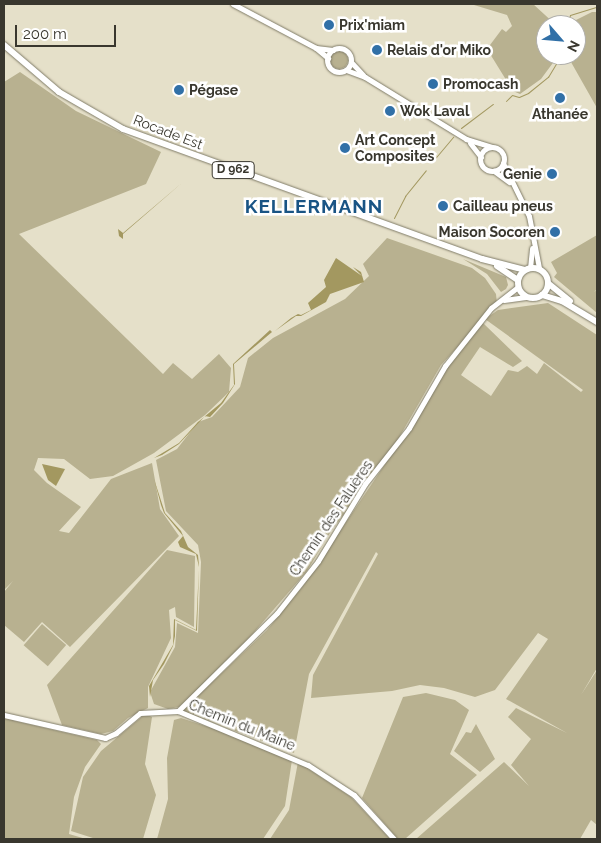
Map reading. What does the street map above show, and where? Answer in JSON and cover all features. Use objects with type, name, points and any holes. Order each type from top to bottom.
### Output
[{"type":"main road","name":"Rocade Est","points":[[4,45],[58,92],[123,129],[482,259],[527,269]]},
{"type":"main road","name":"Rocade Est","points":[[482,259],[518,284]]},
{"type":"main road","points":[[542,295],[548,284],[546,274],[539,268],[527,269],[518,284],[526,297],[542,295],[562,301],[597,321]]},
{"type":"main road","points":[[548,284],[597,321]]},
{"type":"street","points":[[233,4],[316,48],[328,58],[332,70],[346,70],[365,77],[466,139],[502,152],[503,163],[511,184],[527,209],[539,268]]},
{"type":"street","points":[[316,48],[347,51],[351,62],[365,77]]},
{"type":"street","points":[[328,58],[333,50]]},
{"type":"street","points":[[346,70],[351,62]]},
{"type":"street","points":[[466,139],[481,156],[484,168],[493,171],[511,184]]},
{"type":"street","points":[[481,156],[492,147]]},
{"type":"street","points":[[493,171],[503,163]]},
{"type":"street","points":[[527,269],[533,243]]},
{"type":"street","name":"Chemin des Faluères","points":[[178,711],[263,630],[309,574],[361,490],[420,413],[446,366],[491,308],[504,300],[518,284]]},
{"type":"street","points":[[504,300],[526,297]]},
{"type":"street","name":"Chemin du Maine","points":[[4,715],[105,738],[116,733],[140,713],[178,711],[308,765],[354,795],[394,839]]},
{"type":"shaded area","points":[[533,4],[545,15],[536,15],[536,65],[551,65],[541,79],[520,94],[513,91],[487,49],[502,29],[506,32],[512,26],[507,15],[474,5]]},
{"type":"shaded area","points":[[597,12],[597,108],[573,65],[586,65],[586,15]]},
{"type":"shaded area","points":[[339,51],[345,54],[348,60],[345,66],[339,69],[333,66],[330,60],[333,54]]},
{"type":"shaded area","points":[[20,72],[76,111],[161,152],[146,184],[19,234],[163,374],[173,363],[192,379],[219,354],[231,368],[229,392],[205,415],[154,453],[113,476],[90,479],[64,459],[38,458],[34,470],[47,483],[81,507],[59,531],[69,533],[111,479],[152,463],[160,509],[179,536],[70,647],[42,622],[24,642],[4,625],[4,592],[13,581],[4,590],[4,82]]},
{"type":"shaded area","points":[[183,182],[123,234],[123,239],[119,236],[118,229],[123,233]]},
{"type":"shaded area","points":[[597,235],[597,289],[594,292],[597,290],[597,313],[554,277],[557,273],[551,262]]},
{"type":"shaded area","points":[[387,238],[472,268],[485,278],[496,294],[497,304],[441,365],[393,448],[330,533],[307,571],[236,653],[179,707],[168,709],[154,704],[150,692],[175,647],[177,623],[198,633],[201,562],[198,545],[166,511],[156,460],[177,449],[198,422],[212,417],[240,387],[248,358],[273,338],[345,299],[369,276],[363,264]]},
{"type":"shaded area","points":[[336,258],[362,276],[353,267],[361,272],[364,282],[330,294],[326,302],[301,316],[296,316],[275,331],[291,318],[298,314],[301,315],[311,310],[308,303],[326,287],[324,280]]},
{"type":"shaded area","points":[[463,259],[506,277],[508,285],[506,289],[501,292],[487,274]]},
{"type":"shaded area","points":[[548,303],[597,335],[597,668],[581,695],[597,670],[597,825],[591,820],[580,839],[416,839],[504,762],[529,786],[511,765],[531,739],[508,717],[516,708],[567,733],[506,699],[548,639],[538,633],[495,690],[475,697],[444,688],[420,685],[392,691],[311,698],[313,675],[378,554],[376,552],[309,674],[294,753],[182,711],[267,630],[303,586],[431,396],[443,373],[483,323],[522,361],[513,367],[480,347],[461,375],[491,396],[508,370],[518,372],[527,366],[537,374],[544,363],[581,392],[583,390],[485,319],[498,310]]},
{"type":"shaded area","points":[[270,330],[272,332],[234,364],[235,384],[223,403],[210,417],[205,416],[221,403],[234,385],[233,364]]},
{"type":"shaded area","points":[[204,417],[179,444],[154,458],[179,443]]},
{"type":"shaded area","points":[[154,458],[155,482],[165,513],[181,531],[188,547],[198,555],[199,567],[196,554],[180,547],[178,542],[183,536],[164,513],[155,483]]},
{"type":"shaded area","points":[[42,464],[65,469],[56,486],[48,480]]},
{"type":"shaded area","points":[[167,550],[195,556],[194,627],[176,617],[175,607],[169,610],[171,638],[148,687],[148,708],[128,718],[113,731],[101,734],[62,725],[47,685]]},
{"type":"shaded area","points":[[199,569],[197,631],[175,620],[173,646],[153,680],[150,697],[149,686],[173,645],[174,619],[196,630]]},
{"type":"shaded area","points":[[42,624],[66,645],[48,666],[24,645]]},
{"type":"shaded area","points":[[426,693],[455,700],[469,710],[450,754],[477,775],[405,839],[398,839],[362,798],[403,697]]},
{"type":"shaded area","points":[[145,714],[152,717],[145,764],[156,795],[143,839],[96,839],[71,831],[83,777],[101,751]]},
{"type":"shaded area","points":[[4,715],[15,721],[97,740],[101,744],[85,767],[74,797],[69,834],[86,839],[4,839]]},
{"type":"shaded area","points":[[181,718],[273,748],[292,760],[285,806],[263,839],[157,839],[168,799],[167,758],[174,720]]},
{"type":"shaded area","points":[[476,724],[495,759],[480,772],[454,751],[466,732],[471,733]]},
{"type":"shaded area","points":[[298,762],[351,797],[390,839],[270,839],[289,810]]},
{"type":"waterway","points":[[570,15],[597,7]]},
{"type":"waterway","points":[[506,101],[512,95],[519,97],[528,93],[548,77],[555,65]]},
{"type":"waterway","points":[[461,128],[493,104]]},
{"type":"waterway","points":[[432,162],[453,137]]},
{"type":"waterway","points":[[394,218],[405,196],[426,170]]},
{"type":"place","name":"Prix'miam","points":[[329,25]]},
{"type":"place","name":"Relais d'or Miko","points":[[377,50]]},
{"type":"place","name":"Promocash","points":[[433,84]]},
{"type":"place","name":"Pégase","points":[[179,90]]},
{"type":"place","name":"Athanée","points":[[560,98]]},
{"type":"place","name":"Wok Laval","points":[[390,111]]},
{"type":"place","name":"Art Concept Composites","points":[[345,148]]},
{"type":"place","name":"Genie","points":[[552,174]]},
{"type":"place","name":"Cailleau pneus","points":[[443,206]]},
{"type":"place","name":"Maison Socoren","points":[[555,232]]},
{"type":"district","name":"KELLERMANN","points":[[314,207]]}]
